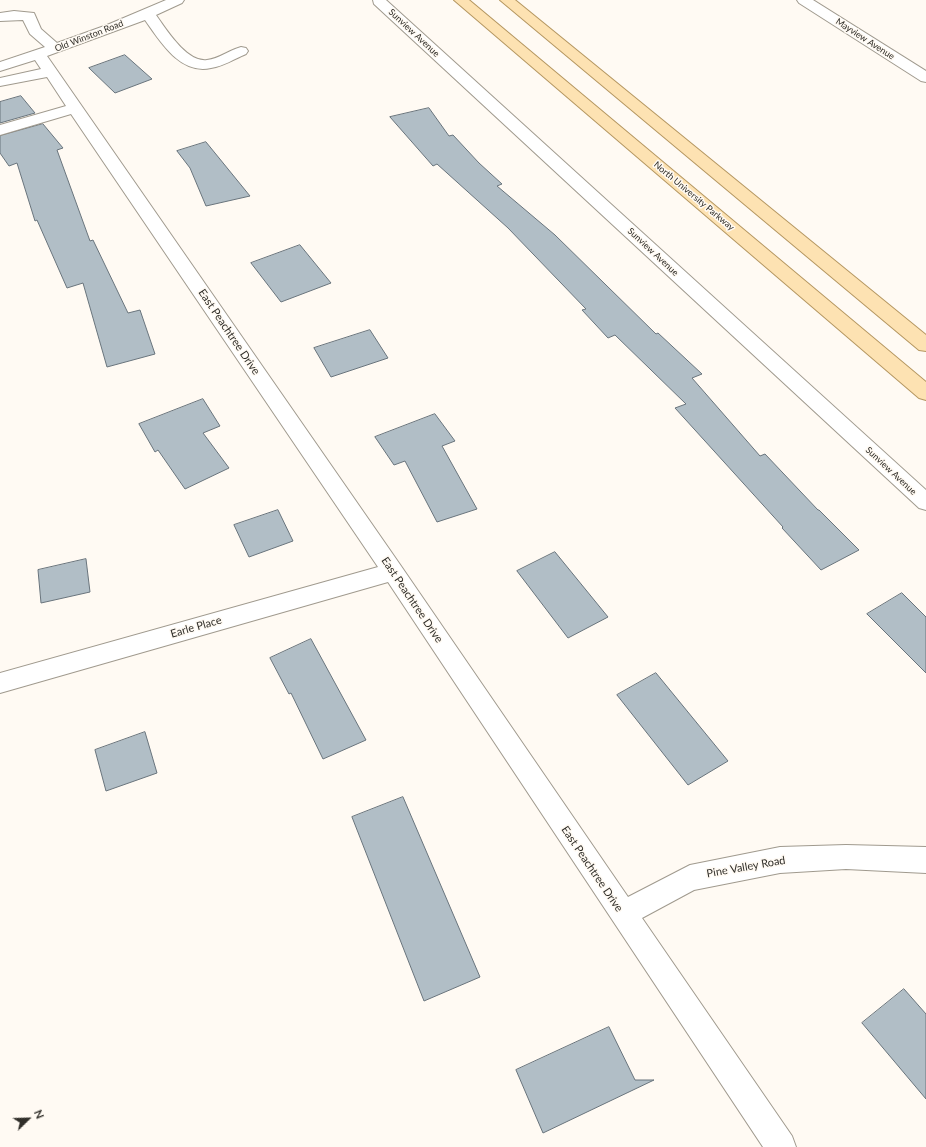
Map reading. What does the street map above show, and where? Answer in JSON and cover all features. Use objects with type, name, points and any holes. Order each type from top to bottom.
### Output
[{"type":"main road","name":"North University Parkway","points":[[461,0],[926,393]]},
{"type":"main road","points":[[507,0],[926,345]]},
{"type":"street","name":"Old Winston Road","points":[[0,67],[45,62],[177,0]]},
{"type":"street","name":"Mayview Avenue","points":[[804,0],[926,78]]},
{"type":"street","name":"Sunview Avenue","points":[[379,1],[926,502]]},
{"type":"street","points":[[148,14],[177,52],[194,65],[206,66],[241,51]]},
{"type":"street","name":"East Peachtree Drive","points":[[0,17],[14,15],[29,16],[45,62],[68,110],[393,572],[781,1147]]},
{"type":"street","points":[[0,82],[45,62]]},
{"type":"street","points":[[0,130],[68,110]]},
{"type":"street","name":"Earle Place","points":[[0,683],[393,572]]},
{"type":"street","name":"Pine Valley Road","points":[[623,914],[690,878],[780,860],[846,857],[926,860]]},
{"type":"building","points":[[125,55],[152,79],[115,93],[89,68]]},
{"type":"building","points":[[21,96],[35,113],[0,123],[0,102]]},
{"type":"building","points":[[429,108],[449,136],[453,135],[479,163],[502,184],[497,186],[555,235],[656,334],[658,333],[702,374],[692,378],[760,456],[765,454],[818,510],[859,550],[821,570],[675,408],[686,404],[615,335],[608,338],[582,310],[586,309],[508,228],[437,164],[433,166],[390,117]]},
{"type":"building","points":[[43,124],[63,148],[57,150],[90,241],[93,240],[128,313],[140,310],[155,354],[107,367],[83,283],[67,288],[37,220],[35,221],[17,163],[9,166],[0,153],[0,136]]},
{"type":"building","points":[[206,142],[250,196],[206,206],[190,168],[177,151]]},
{"type":"building","points":[[300,245],[331,283],[281,302],[251,263]]},
{"type":"building","points":[[370,330],[388,358],[331,377],[314,348]]},
{"type":"building","points":[[203,399],[220,426],[203,433],[229,468],[185,489],[158,450],[155,452],[139,424]]},
{"type":"building","points":[[435,414],[455,441],[442,446],[477,509],[437,522],[405,461],[394,465],[375,437]]},
{"type":"building","points":[[278,510],[293,541],[249,557],[234,525]]},
{"type":"building","points":[[555,552],[608,617],[568,638],[517,571]]},
{"type":"building","points":[[86,559],[90,592],[41,603],[38,570]]},
{"type":"building","points":[[902,593],[926,617],[926,673],[867,614]]},
{"type":"building","points":[[311,639],[366,740],[323,759],[291,693],[289,694],[270,658]]},
{"type":"building","points":[[656,673],[728,761],[688,785],[617,695]]},
{"type":"building","points":[[145,732],[157,773],[106,791],[95,750]]},
{"type":"building","points":[[403,797],[480,977],[424,1001],[352,817]]},
{"type":"building","points":[[904,989],[926,1014],[926,1099],[862,1023]]},
{"type":"building","points":[[609,1027],[635,1080],[654,1080],[543,1133],[516,1070]]}]
